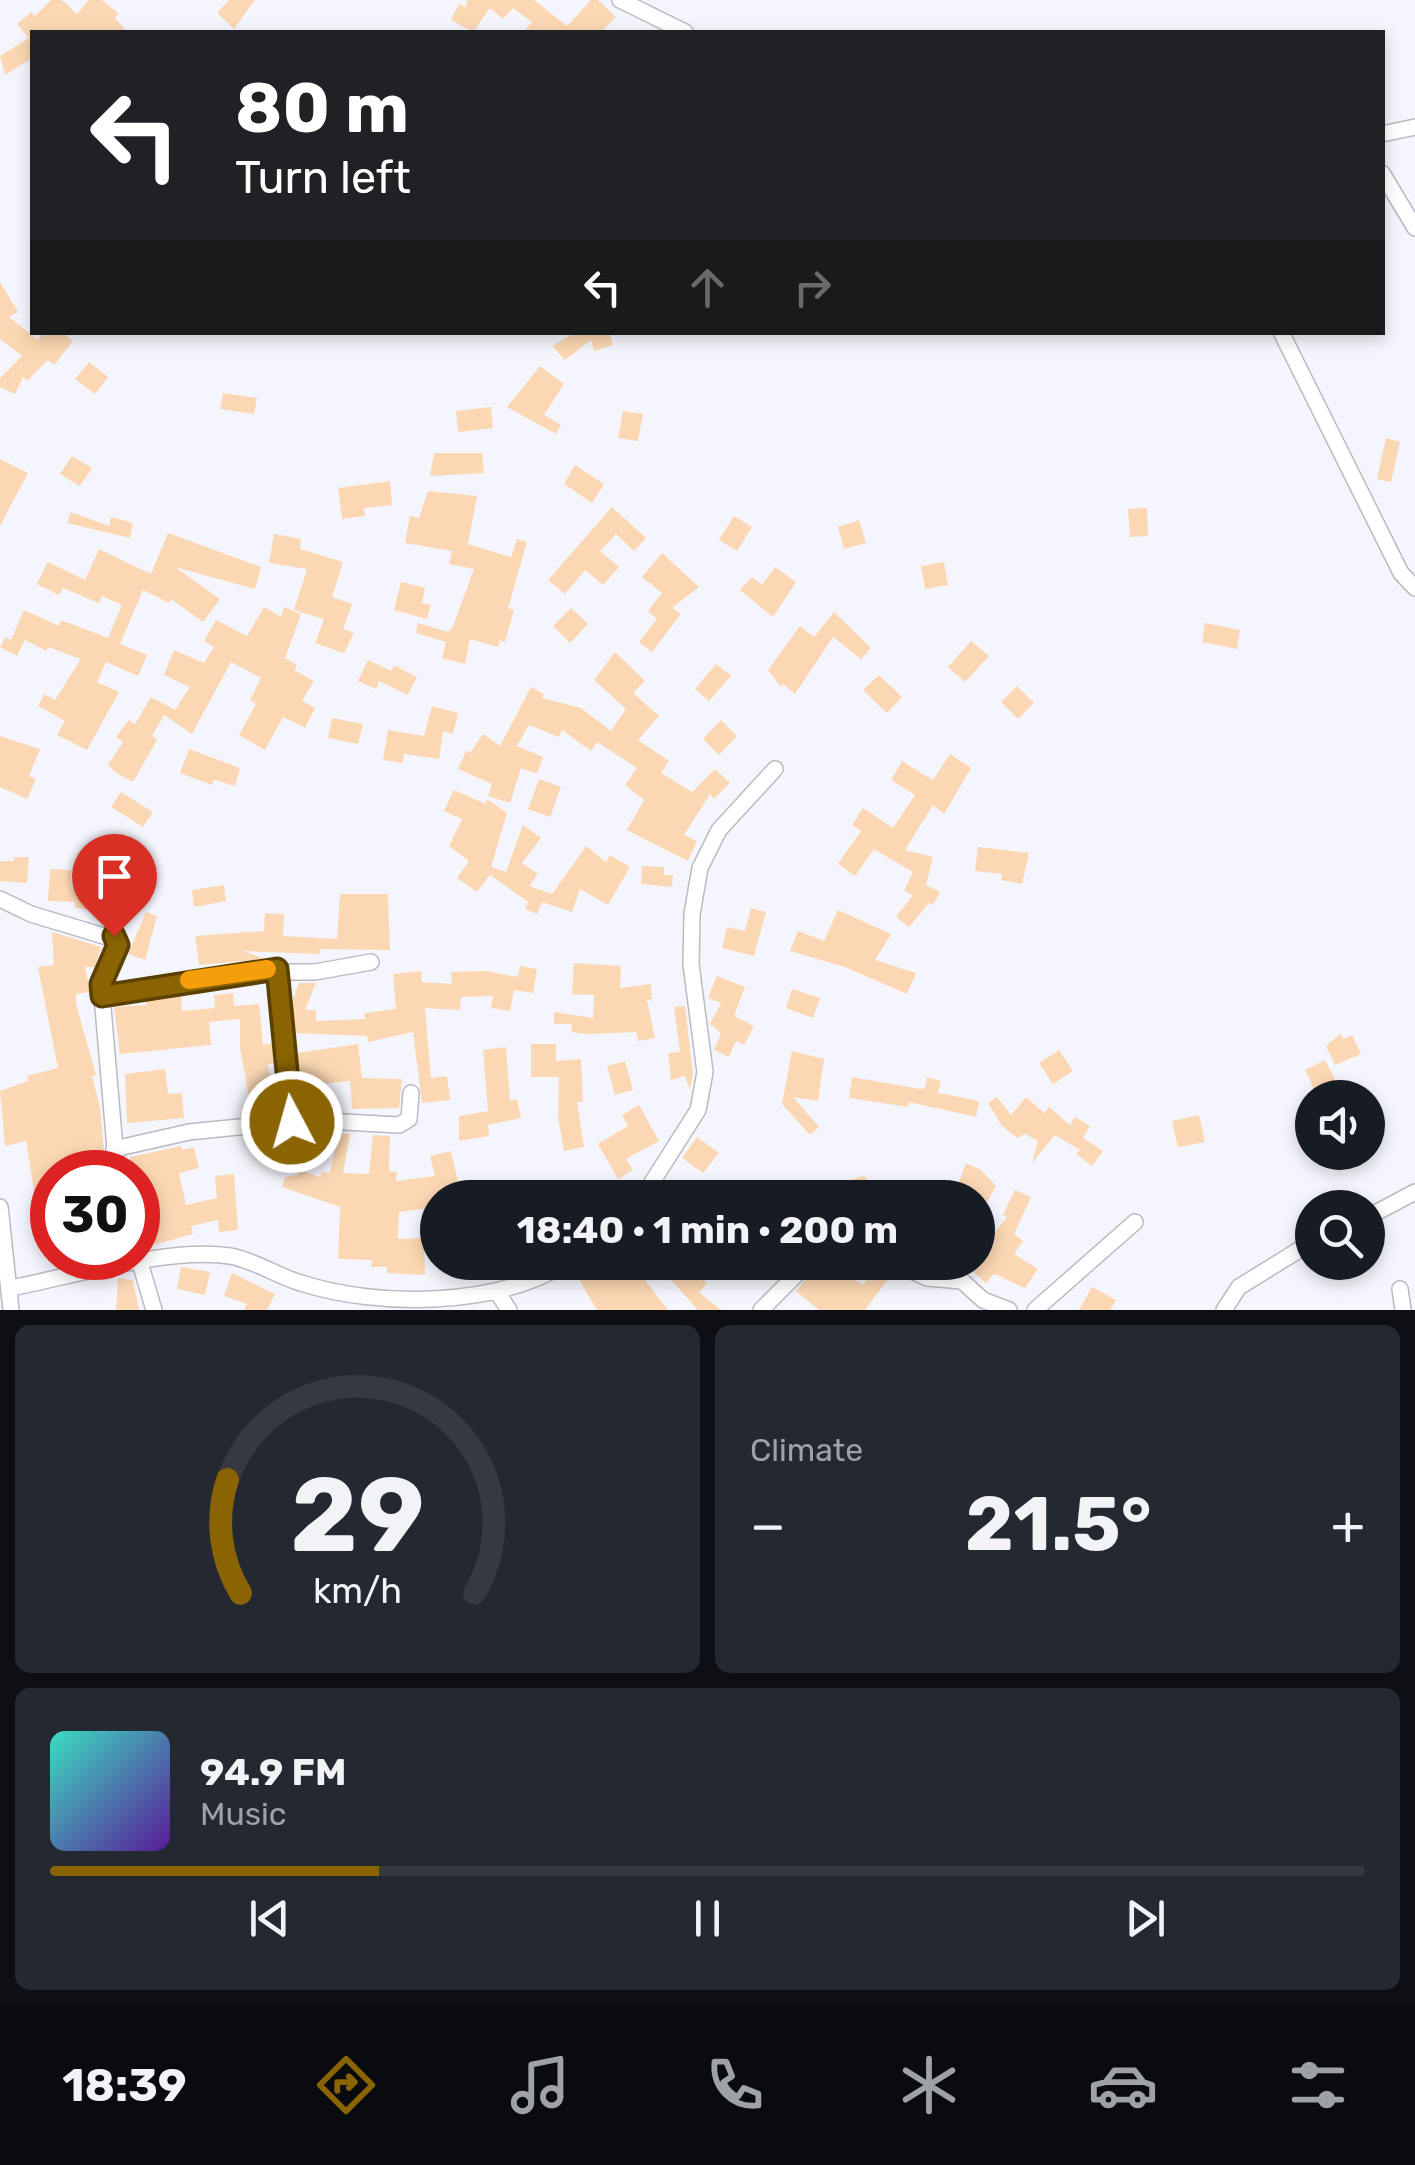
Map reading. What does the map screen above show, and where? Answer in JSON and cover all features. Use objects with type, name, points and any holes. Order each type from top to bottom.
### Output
[{"type":"street","points":[[620,0],[681,30]]},
{"type":"street","points":[[1385,133],[1415,127]]},
{"type":"street","points":[[1385,178],[1415,228]]},
{"type":"street","points":[[1282,335],[1401,573],[1415,588]]},
{"type":"street","points":[[653,1180],[698,1110],[705,1072],[691,964],[692,914],[700,868],[719,830],[775,769]]},
{"type":"street","points":[[0,900],[31,914],[114,936],[118,945],[101,984],[114,1149],[189,1132],[292,1122],[399,1126],[408,1119],[411,1094]]},
{"type":"street","points":[[102,996],[277,969],[315,972],[371,962]]},
{"type":"street","points":[[277,969],[292,1122]]},
{"type":"street","points":[[1385,1208],[1415,1192]]},
{"type":"street","points":[[0,1206],[11,1310]]},
{"type":"street","points":[[1035,1310],[1135,1222]]},
{"type":"street","points":[[1224,1310],[1238,1287],[1295,1252]]},
{"type":"street","points":[[160,1259],[231,1256],[301,1283],[342,1293],[415,1298],[497,1292],[525,1280]]},
{"type":"street","points":[[11,1288],[47,1280]]},
{"type":"street","points":[[144,1280],[154,1310]]},
{"type":"street","points":[[761,1310],[790,1280]]},
{"type":"street","points":[[950,1280],[962,1281],[983,1300],[1008,1310]]},
{"type":"street","points":[[1400,1289],[1403,1310]]},
{"type":"street","points":[[497,1292],[509,1310]]},
{"type":"building","points":[[51,0],[62,0],[77,14],[89,0],[102,0],[119,14],[115,18],[125,30],[30,30],[30,59],[5,75],[0,56],[29,38],[17,24],[31,12],[35,16]]},
{"type":"building","points":[[229,0],[255,0],[234,29],[217,13]]},
{"type":"building","points":[[467,0],[534,0],[567,26],[591,0],[598,0],[616,17],[603,30],[525,30],[532,22],[513,8],[503,19],[490,8],[474,30],[469,30],[451,20],[459,4],[466,7]]},
{"type":"building","points":[[0,282],[18,312],[9,317],[30,335],[38,340],[42,335],[66,335],[73,341],[54,365],[48,360],[27,381],[23,377],[15,394],[0,387],[0,378],[22,356],[0,339]]},
{"type":"building","points":[[571,335],[610,335],[613,345],[594,351],[591,340],[565,360],[552,346]]},
{"type":"building","points":[[89,362],[108,377],[95,394],[75,379]]},
{"type":"building","points":[[540,366],[564,384],[544,415],[561,425],[556,434],[507,407]]},
{"type":"building","points":[[223,393],[257,398],[254,414],[220,409]]},
{"type":"building","points":[[491,407],[493,428],[458,432],[456,411]]},
{"type":"building","points":[[623,411],[643,414],[638,441],[618,438]]},
{"type":"building","points":[[1386,438],[1400,442],[1391,482],[1377,479]]},
{"type":"building","points":[[434,453],[482,453],[484,473],[430,476]]},
{"type":"building","points":[[72,456],[92,468],[80,486],[60,474]]},
{"type":"building","points":[[0,459],[28,473],[0,526]]},
{"type":"building","points":[[575,465],[604,484],[592,503],[564,484]]},
{"type":"building","points":[[390,481],[392,505],[364,508],[365,516],[342,519],[338,488]]},
{"type":"building","points":[[428,491],[477,496],[468,544],[511,557],[517,539],[527,542],[508,608],[514,610],[505,642],[500,640],[498,647],[470,639],[465,664],[442,658],[446,642],[416,633],[418,623],[448,632],[474,569],[449,564],[452,551],[405,543],[410,516],[419,518]]},
{"type":"building","points":[[612,507],[646,538],[634,551],[616,534],[600,551],[619,567],[603,585],[585,570],[565,594],[548,580]]},
{"type":"building","points":[[1147,508],[1148,536],[1130,537],[1128,509]]},
{"type":"building","points":[[71,512],[109,526],[111,517],[133,523],[130,538],[67,523]]},
{"type":"building","points":[[734,516],[752,527],[737,551],[719,540]]},
{"type":"building","points":[[859,520],[866,543],[844,549],[838,527]]},
{"type":"building","points":[[168,533],[261,567],[255,589],[175,567],[220,599],[203,622],[171,599],[169,603],[143,590],[120,644],[147,655],[138,676],[106,662],[97,682],[119,692],[87,750],[57,735],[65,721],[38,706],[44,694],[55,700],[81,659],[48,647],[46,651],[25,640],[17,656],[0,647],[5,637],[11,640],[24,610],[59,626],[61,620],[108,638],[122,605],[102,596],[99,603],[63,588],[59,595],[37,584],[48,562],[85,580],[99,549],[151,574]]},
{"type":"building","points":[[274,534],[301,539],[300,549],[343,562],[332,597],[352,604],[343,629],[354,633],[344,653],[315,643],[324,619],[294,610],[307,569],[269,563]]},
{"type":"building","points":[[662,553],[699,587],[672,608],[681,614],[652,652],[639,642],[657,619],[648,611],[662,593],[642,577]]},
{"type":"building","points":[[944,562],[948,585],[925,589],[921,566]]},
{"type":"building","points":[[775,567],[796,582],[773,617],[740,590],[752,577],[762,585]]},
{"type":"building","points":[[401,582],[425,588],[422,603],[431,605],[427,619],[394,610]]},
{"type":"building","points":[[264,607],[281,617],[284,607],[301,614],[285,658],[297,665],[294,670],[314,681],[302,701],[315,708],[305,728],[283,717],[265,750],[239,735],[256,704],[250,700],[261,678],[231,662],[192,734],[164,715],[152,736],[157,740],[133,782],[115,772],[108,765],[123,742],[116,737],[129,720],[135,724],[151,697],[175,710],[190,687],[164,675],[174,650],[204,663],[214,647],[204,641],[216,620],[247,636]]},
{"type":"building","points":[[571,608],[588,624],[570,643],[553,626]]},
{"type":"building","points":[[834,612],[871,648],[861,659],[833,637],[795,694],[783,684],[781,687],[768,670],[800,626],[814,637]]},
{"type":"building","points":[[1205,623],[1240,630],[1237,649],[1202,642]]},
{"type":"building","points":[[971,641],[989,656],[965,682],[948,667]]},
{"type":"building","points":[[615,652],[645,681],[633,693],[659,716],[638,740],[669,761],[661,773],[692,792],[715,769],[730,783],[714,799],[710,794],[684,835],[697,841],[688,861],[627,830],[644,800],[625,785],[637,768],[597,742],[591,751],[562,730],[559,737],[529,725],[517,746],[543,757],[537,774],[521,768],[510,803],[488,796],[492,784],[458,769],[466,751],[470,753],[483,734],[500,746],[531,687],[544,694],[542,698],[581,708],[611,731],[626,709],[594,680]]},
{"type":"building","points":[[368,660],[391,671],[394,665],[417,677],[408,695],[379,681],[376,689],[358,681]]},
{"type":"building","points":[[716,664],[731,676],[709,701],[695,689]]},
{"type":"building","points":[[879,675],[902,697],[887,713],[863,690]]},
{"type":"building","points":[[1017,686],[1034,703],[1018,719],[1001,702]]},
{"type":"building","points":[[432,706],[458,713],[453,734],[443,731],[439,759],[404,754],[403,763],[383,760],[388,730],[424,736]]},
{"type":"building","points":[[332,718],[363,724],[358,744],[328,738]]},
{"type":"building","points":[[721,720],[737,736],[719,755],[703,739]]},
{"type":"building","points":[[0,736],[40,749],[29,776],[36,779],[27,799],[0,787]]},
{"type":"building","points":[[189,749],[240,768],[235,786],[214,780],[212,785],[180,773]]},
{"type":"building","points":[[950,754],[971,768],[944,814],[933,805],[905,850],[933,857],[926,885],[940,892],[933,905],[929,903],[909,927],[896,917],[913,895],[904,891],[913,872],[874,849],[855,876],[838,864],[861,831],[852,825],[863,808],[893,828],[915,795],[891,780],[902,761],[933,780]]},
{"type":"building","points":[[539,779],[561,787],[550,817],[528,809]]},
{"type":"building","points":[[454,790],[486,804],[487,799],[507,813],[491,867],[506,872],[523,825],[541,838],[522,863],[538,874],[529,886],[552,894],[586,846],[606,862],[610,855],[630,867],[608,905],[580,889],[572,912],[542,902],[537,914],[525,909],[528,902],[490,875],[477,892],[457,878],[469,861],[449,846],[462,819],[444,811]]},
{"type":"building","points":[[121,792],[153,812],[143,827],[111,807]]},
{"type":"building","points":[[978,847],[1029,853],[1022,884],[1001,880],[1002,874],[975,871]]},
{"type":"building","points":[[14,857],[29,857],[27,883],[0,881],[0,861],[14,861]]},
{"type":"building","points":[[642,866],[664,867],[664,875],[673,875],[672,887],[641,884]]},
{"type":"building","points":[[50,869],[71,870],[71,887],[119,898],[118,903],[124,905],[121,918],[74,907],[75,902],[48,901]]},
{"type":"building","points":[[224,885],[226,901],[194,907],[192,890]]},
{"type":"building","points":[[340,894],[388,894],[390,950],[320,949],[320,954],[244,951],[265,959],[199,965],[195,936],[264,931],[265,913],[284,914],[283,936],[337,939]]},
{"type":"building","points":[[751,908],[766,912],[754,956],[722,948],[727,927],[745,931]]},
{"type":"building","points":[[838,910],[891,934],[875,960],[916,973],[907,994],[845,967],[790,951],[798,931],[824,941]]},
{"type":"building","points":[[146,912],[157,916],[145,960],[128,954]]},
{"type":"building","points":[[52,932],[101,947],[95,967],[85,967],[90,992],[76,994],[76,1004],[96,1075],[92,1076],[104,1150],[30,1150],[30,1166],[26,1141],[5,1146],[0,1091],[28,1081],[27,1076],[58,1068],[38,967],[54,965]]},
{"type":"building","points":[[574,963],[621,966],[620,988],[651,984],[652,999],[647,1000],[655,1038],[638,1041],[636,1032],[571,1032],[572,1024],[554,1024],[554,1012],[593,1018],[594,995],[572,994]]},
{"type":"building","points":[[520,966],[537,969],[533,993],[514,990],[510,1011],[491,1008],[493,996],[461,997],[460,1010],[425,1008],[431,1078],[447,1076],[450,1100],[422,1103],[413,1032],[368,1042],[367,1036],[295,1033],[292,1002],[299,983],[316,983],[305,1010],[316,1010],[316,1021],[365,1019],[364,1013],[396,1009],[393,974],[421,971],[422,982],[452,984],[451,972],[486,971],[518,977]]},
{"type":"building","points":[[717,976],[745,987],[734,1016],[754,1026],[744,1045],[736,1041],[729,1057],[714,1050],[721,1033],[710,1024],[721,1003],[708,998]]},
{"type":"building","points":[[792,989],[820,998],[813,1018],[786,1008]]},
{"type":"building","points":[[181,993],[182,1011],[215,1008],[214,995],[233,993],[234,1006],[259,1004],[263,1045],[273,1043],[275,1063],[268,1064],[275,1111],[252,1113],[240,1048],[240,1019],[209,1022],[211,1045],[120,1054],[114,1007],[146,1005],[146,999]]},
{"type":"building","points":[[685,1006],[693,1074],[690,1090],[685,1076],[671,1080],[668,1053],[680,1052],[674,1007]]},
{"type":"building","points":[[1341,1033],[1343,1039],[1352,1035],[1361,1054],[1335,1065],[1326,1046]]},
{"type":"building","points":[[358,1044],[362,1078],[402,1079],[399,1108],[352,1109],[350,1081],[321,1084],[323,1109],[302,1109],[297,1053]]},
{"type":"building","points":[[531,1044],[556,1044],[556,1061],[581,1059],[583,1102],[577,1102],[584,1147],[564,1151],[558,1116],[559,1077],[531,1077]]},
{"type":"building","points":[[506,1047],[510,1101],[517,1099],[521,1118],[488,1125],[489,1136],[459,1141],[459,1116],[488,1111],[483,1050]]},
{"type":"building","points":[[1059,1050],[1073,1071],[1053,1084],[1039,1063]]},
{"type":"building","points":[[792,1051],[824,1059],[818,1101],[793,1097],[819,1127],[810,1135],[782,1104]]},
{"type":"building","points":[[1325,1060],[1335,1080],[1310,1080],[1305,1070]]},
{"type":"building","points":[[625,1061],[633,1090],[615,1095],[607,1066]]},
{"type":"building","points":[[165,1069],[168,1094],[182,1093],[184,1118],[127,1123],[125,1074]]},
{"type":"building","points":[[852,1077],[920,1089],[925,1088],[927,1077],[941,1081],[938,1093],[979,1101],[976,1117],[909,1102],[908,1107],[849,1098]]},
{"type":"building","points":[[997,1097],[1011,1115],[1026,1097],[1044,1113],[1049,1107],[1070,1125],[1075,1117],[1090,1126],[1083,1138],[1103,1151],[1092,1166],[1076,1154],[1080,1150],[1055,1135],[1032,1163],[1038,1141],[1025,1134],[1017,1138],[1002,1126],[988,1103]]},
{"type":"building","points":[[639,1105],[659,1141],[626,1159],[633,1170],[618,1179],[598,1144],[628,1126],[622,1115]]},
{"type":"building","points":[[1199,1115],[1205,1142],[1178,1147],[1172,1121]]},
{"type":"building","points":[[302,1132],[350,1134],[343,1173],[369,1174],[373,1135],[390,1136],[389,1171],[397,1172],[396,1181],[435,1176],[430,1156],[451,1151],[458,1180],[420,1180],[420,1209],[399,1212],[398,1239],[420,1238],[420,1275],[387,1273],[387,1267],[371,1267],[372,1260],[338,1259],[340,1207],[282,1187],[285,1177],[298,1175],[298,1170],[321,1177],[321,1172],[330,1173],[334,1152],[301,1150]]},
{"type":"building","points":[[697,1137],[719,1153],[703,1173],[682,1158]]},
{"type":"building","points":[[194,1147],[199,1168],[179,1173],[186,1205],[217,1198],[215,1176],[234,1174],[238,1230],[219,1232],[218,1220],[191,1226],[193,1234],[160,1243],[160,1151]]},
{"type":"building","points":[[966,1163],[990,1180],[960,1180]]},
{"type":"building","points":[[1015,1190],[1031,1197],[1014,1234],[1023,1241],[1014,1254],[1038,1269],[1025,1288],[995,1274],[995,1232],[1007,1217],[1003,1215]]},
{"type":"building","points":[[181,1267],[210,1272],[205,1295],[177,1289]]},
{"type":"building","points":[[232,1273],[275,1294],[267,1310],[244,1310],[247,1304],[224,1296]]},
{"type":"building","points":[[118,1280],[133,1280],[139,1310],[116,1310]]},
{"type":"building","points":[[579,1280],[645,1280],[668,1310],[597,1310]]},
{"type":"building","points":[[671,1280],[707,1283],[699,1292],[721,1310],[698,1310]]},
{"type":"building","points":[[805,1280],[856,1280],[863,1285],[866,1280],[888,1280],[865,1310],[819,1310],[796,1291]]},
{"type":"building","points":[[1092,1287],[1116,1300],[1110,1310],[1079,1310]]},
{"type":"slow traffic","points":[[189,980],[267,969]]},
{"type":"route","points":[[114,936],[118,945],[101,984],[102,996],[198,978],[277,969],[292,1122]]}]
